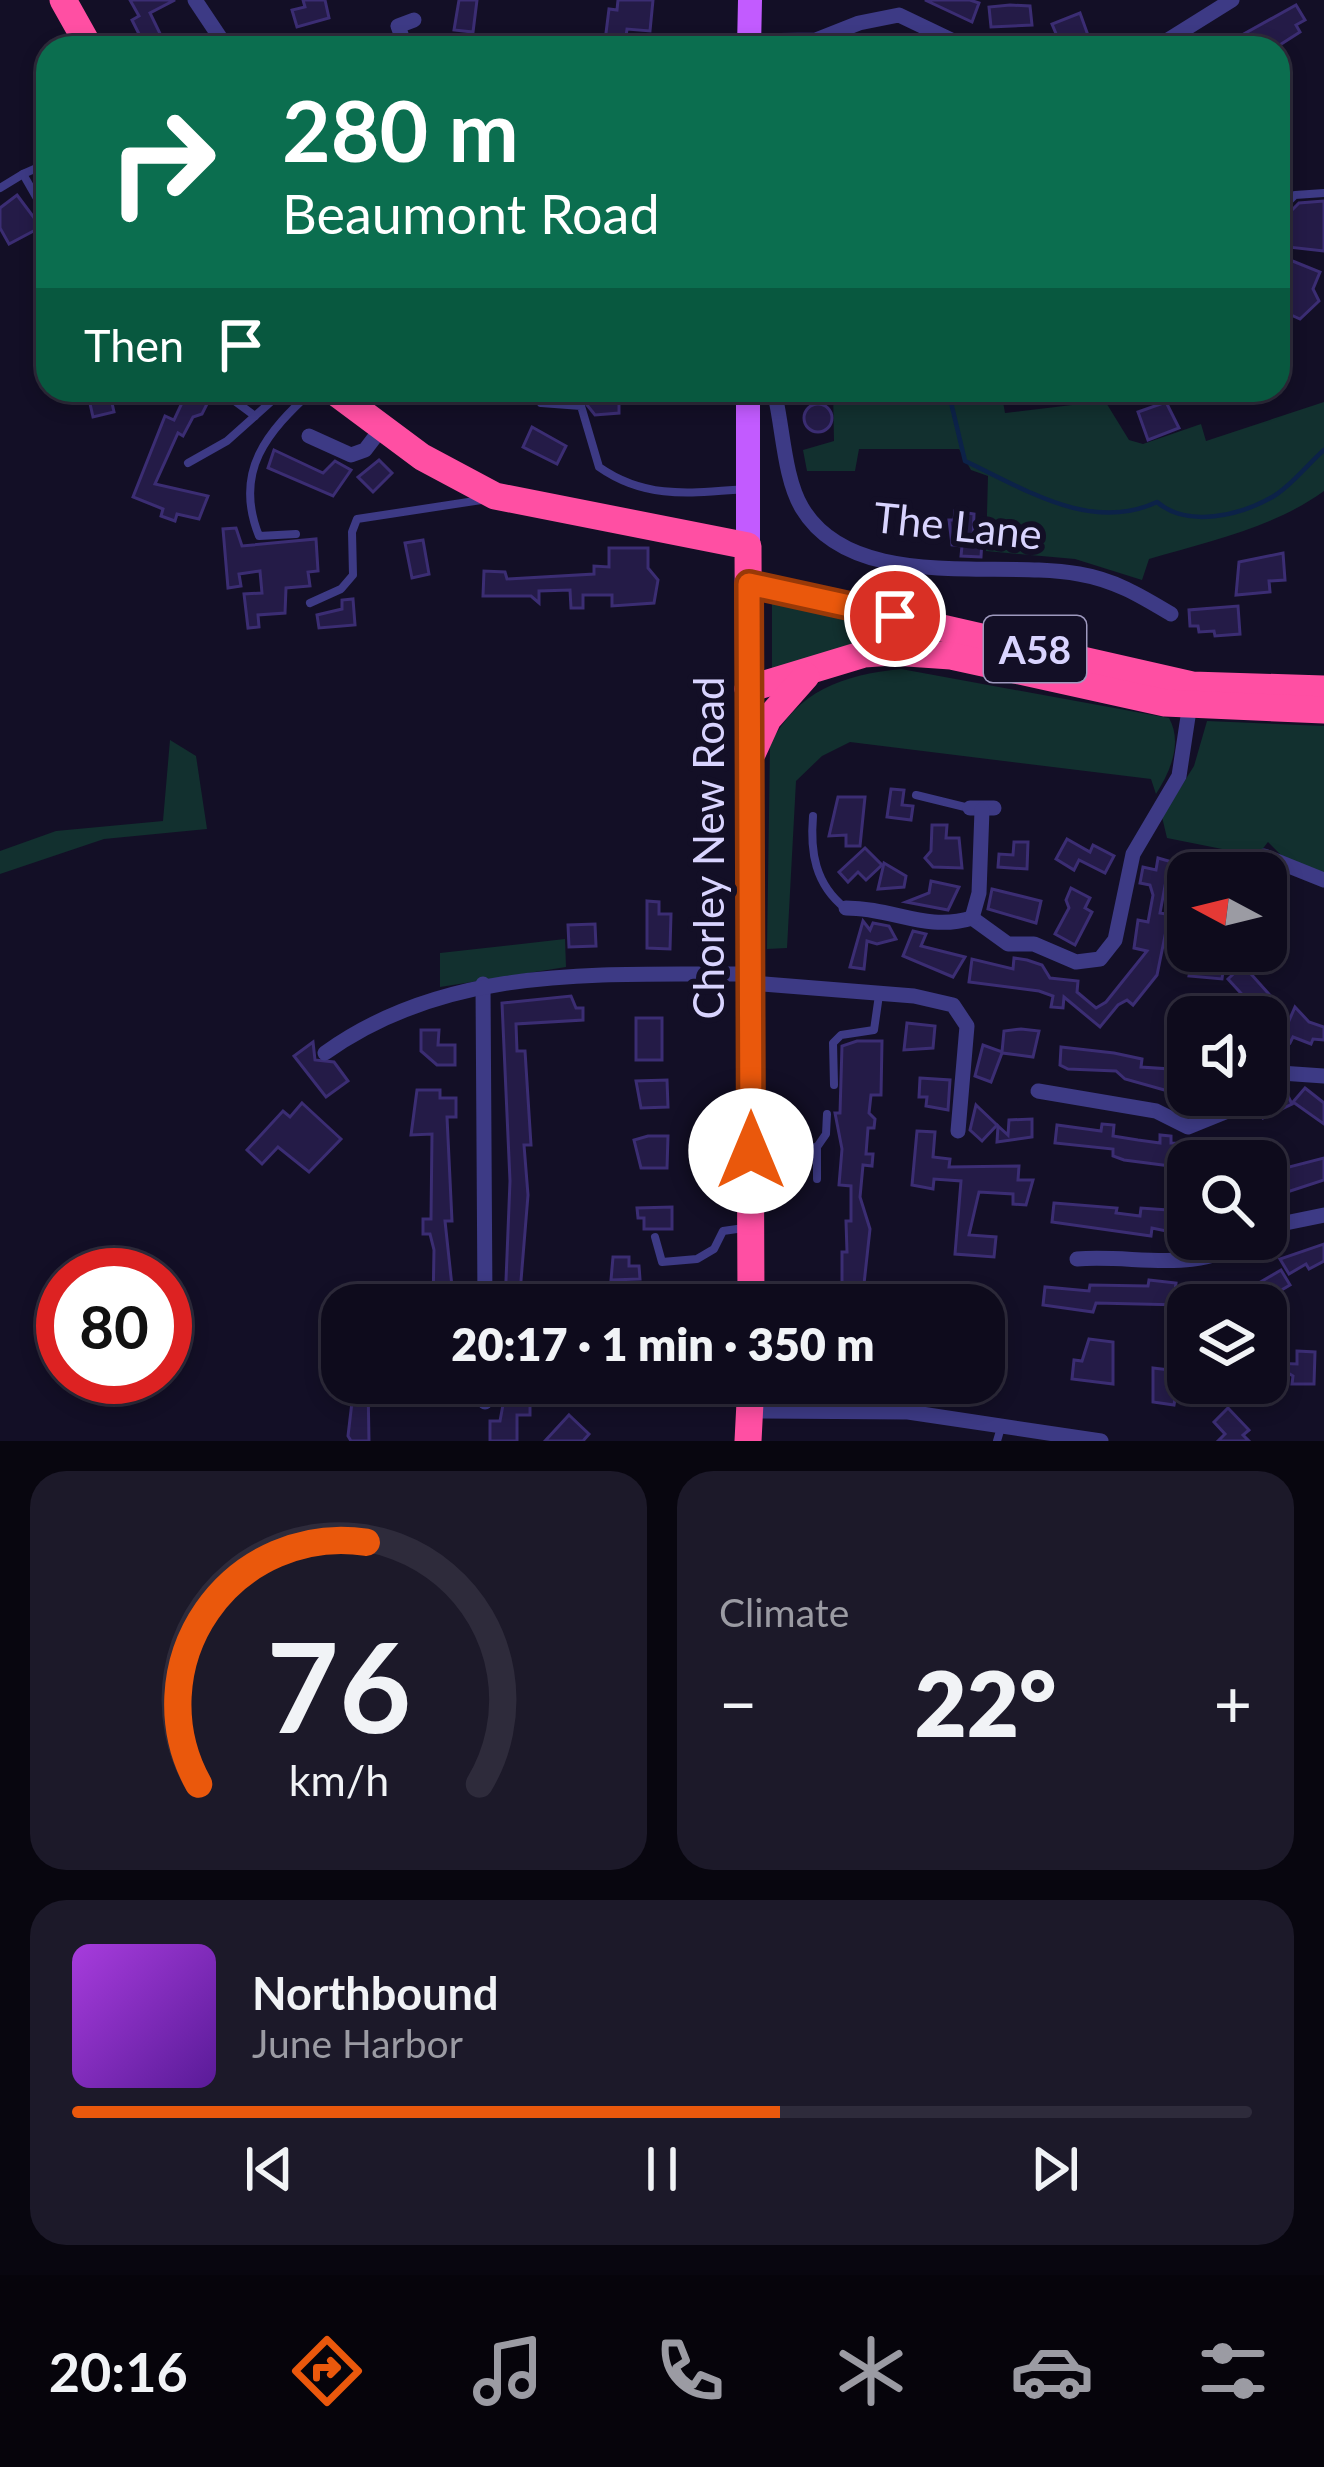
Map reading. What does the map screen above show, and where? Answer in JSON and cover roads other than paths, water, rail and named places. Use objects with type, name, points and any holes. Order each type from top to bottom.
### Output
[{"type":"highway","points":[[63,0],[84,36]]},
{"type":"highway","points":[[347,402],[381,429],[495,496],[748,546]]},
{"type":"highway","name":"Chorley New Road","points":[[748,546],[751,1284]]},
{"type":"highway","name":"A58","points":[[749,584],[1191,695],[1324,689]]},
{"type":"highway","name":"A58","points":[[748,689],[864,654],[951,656],[1091,691],[1191,695],[1324,710]]},
{"type":"highway","name":"A58","points":[[749,762],[767,719],[809,674]]},
{"type":"highway","points":[[748,1441],[751,1404]]},
{"type":"main road","points":[[749,36],[750,0]]},
{"type":"main road","name":"Chorley New Road","points":[[748,402],[748,546]]},
{"type":"street","points":[[195,0],[219,36]]},
{"type":"street","points":[[1174,36],[1232,0]]},
{"type":"street","points":[[826,36],[898,15],[943,36]]},
{"type":"street","points":[[402,36],[398,26],[413,20]]},
{"type":"street","name":"The Lane","points":[[776,402],[800,506],[831,540],[872,562],[1075,573],[1119,583],[1172,614]]},
{"type":"street","points":[[309,434],[352,454],[365,450],[381,429]]},
{"type":"street","points":[[972,918],[994,939],[1034,944],[1076,962],[1111,951],[1133,854],[1179,776],[1191,695]]},
{"type":"street","points":[[972,918],[979,893],[982,809]]},
{"type":"street","points":[[1287,865],[1324,880]]},
{"type":"street","points":[[842,909],[884,908],[938,925],[972,918]]},
{"type":"street","points":[[326,1053],[399,1008],[483,984],[578,975],[751,979],[880,993],[953,1005],[967,1026],[958,1131]]},
{"type":"street","points":[[483,984],[484,1284]]},
{"type":"street","points":[[1287,1073],[1324,1076]]},
{"type":"street","points":[[1038,1091],[1156,1111],[1188,1127],[1215,1116]]},
{"type":"street","points":[[1287,1222],[1324,1216]]},
{"type":"street","points":[[1076,1259],[1118,1255],[1154,1262],[1229,1260]]},
{"type":"street","points":[[824,1404],[1003,1423],[1101,1441]]},
{"type":"lane","points":[[0,188],[36,168]]},
{"type":"lane","points":[[23,174],[36,197]]},
{"type":"lane","points":[[1290,200],[1295,195],[1324,193]]},
{"type":"lane","points":[[236,402],[256,416]]},
{"type":"lane","points":[[188,463],[227,441],[271,402]]},
{"type":"lane","points":[[296,534],[260,536],[249,481],[269,430],[300,402]]},
{"type":"lane","points":[[541,404],[581,406],[599,467],[634,488],[687,494],[748,488]]},
{"type":"lane","points":[[310,603],[341,589],[352,575],[352,532],[357,519],[474,505],[495,496]]},
{"type":"lane","points":[[916,796],[982,809]]},
{"type":"lane","points":[[813,815],[813,861],[828,894],[842,909]]},
{"type":"lane","points":[[834,1085],[833,1043],[844,1034],[874,1030],[880,993]]},
{"type":"lane","points":[[818,1179],[817,1147],[826,1134],[827,1114]]},
{"type":"lane","points":[[751,1151],[817,1147]]},
{"type":"lane","points":[[655,1237],[662,1262],[680,1261],[714,1250],[723,1232],[751,1228]]},
{"type":"lane","points":[[997,1441],[1003,1423]]},
{"type":"waterway","points":[[951,402],[965,461],[1059,504],[1083,510],[1108,513],[1157,502],[1183,515],[1230,514],[1274,496],[1324,450]]}]
